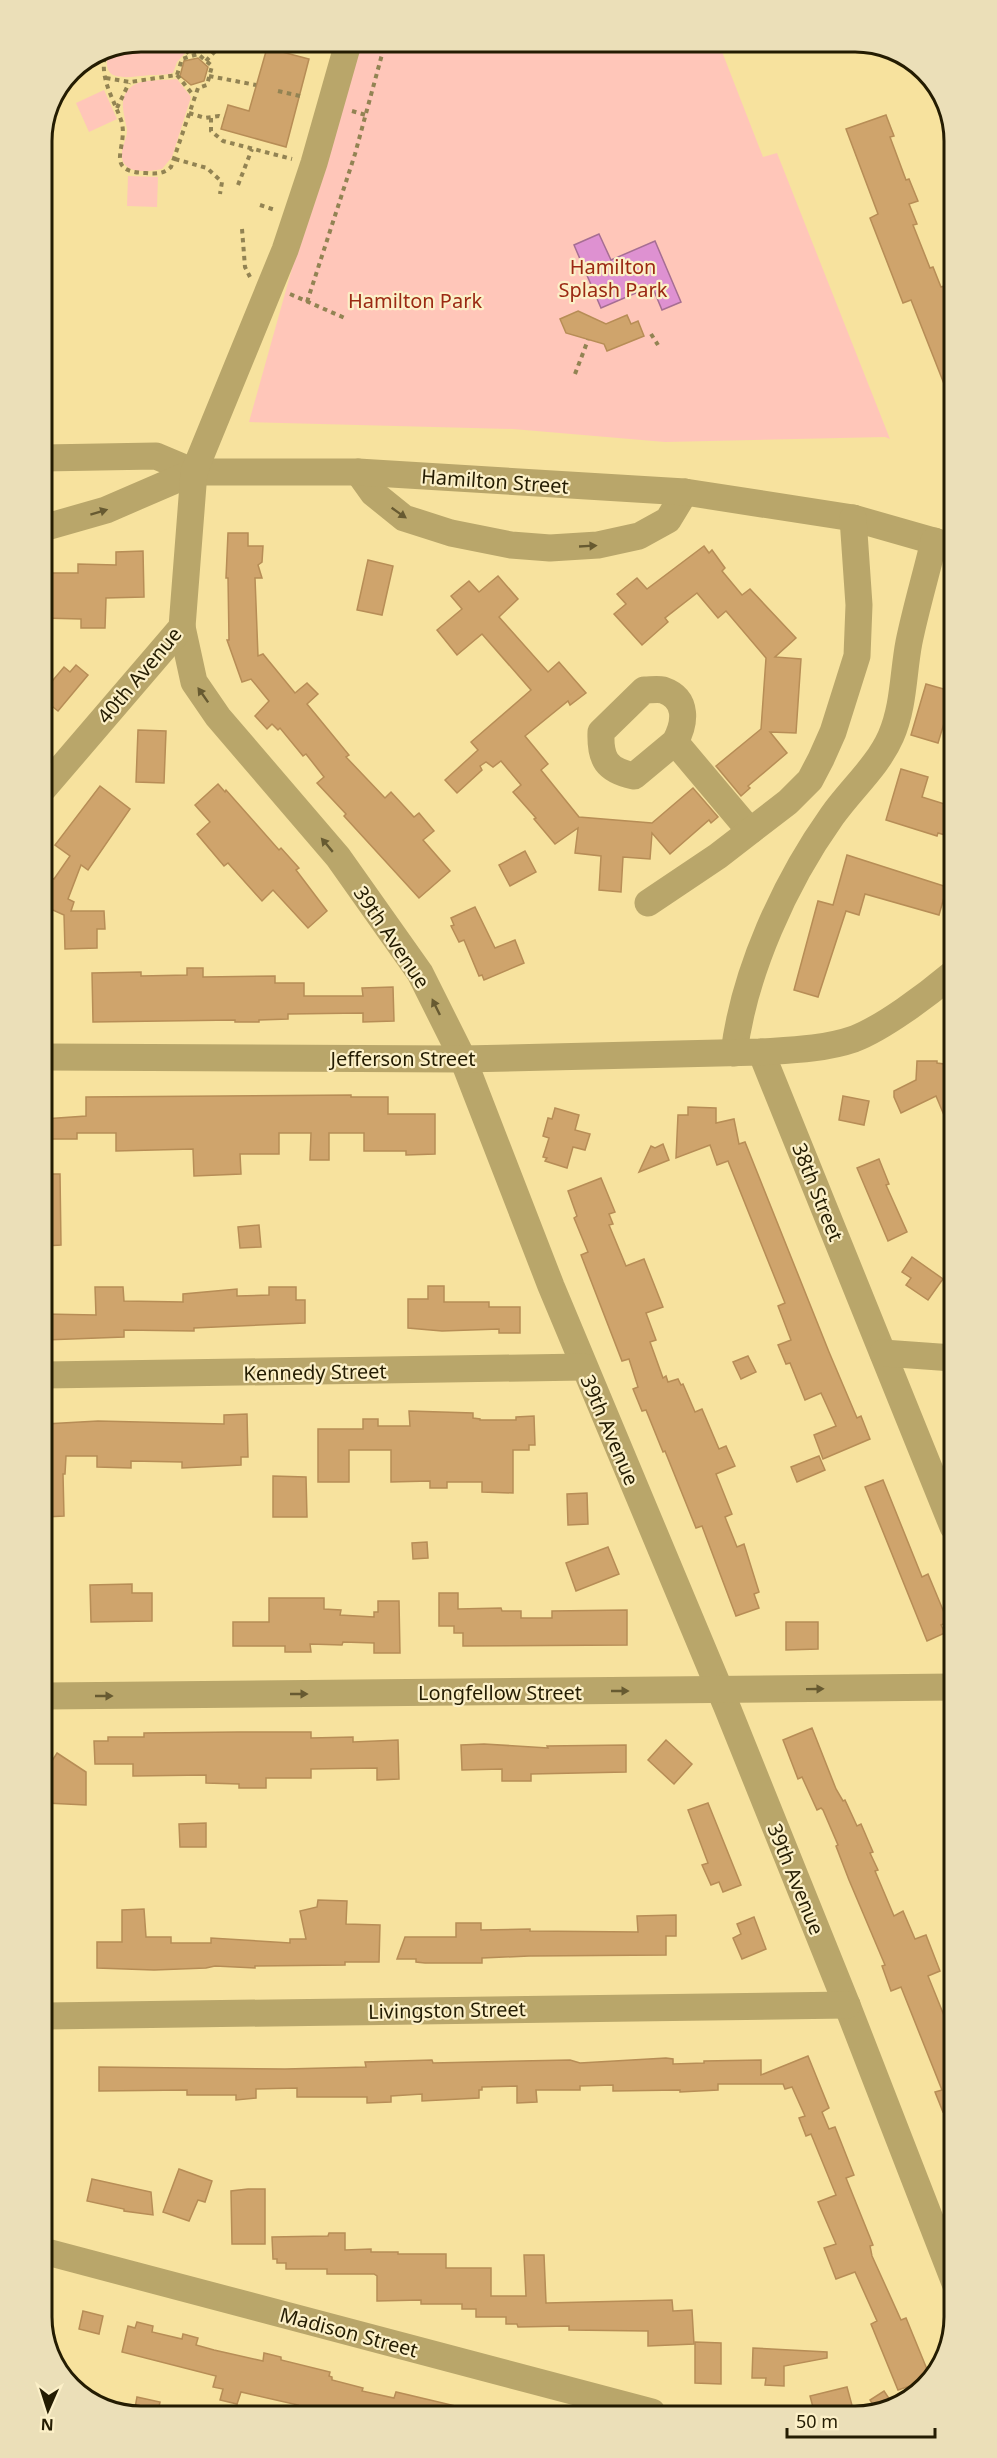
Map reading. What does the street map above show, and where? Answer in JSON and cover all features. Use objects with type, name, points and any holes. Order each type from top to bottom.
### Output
[{"type":"street","name":"40th Avenue","points":[[53,778],[182,627],[194,472],[285,250],[311,172],[345,52]]},
{"type":"street","points":[[53,458],[156,456],[194,472]]},
{"type":"street","name":"Hamilton Street","points":[[53,525],[106,510],[194,472],[358,472],[685,492],[853,518],[942,543]]},
{"type":"street","points":[[358,472],[373,493],[404,518],[451,533],[511,546],[550,548],[598,545],[639,536],[669,520],[685,492]]},
{"type":"street","points":[[648,903],[718,856],[788,802],[810,780],[833,732],[857,657],[859,629],[853,518]]},
{"type":"street","points":[[734,1053],[743,1009],[761,951],[795,874],[832,815],[882,753],[892,735],[901,700],[909,644],[942,543]]},
{"type":"street","name":"39th Avenue","points":[[182,627],[194,682],[218,717],[330,849],[420,973],[463,1059],[584,1367],[720,1691],[847,2005],[944,2255]]},
{"type":"street","points":[[675,742],[750,831]]},
{"type":"street","points":[[761,1052],[809,1049],[854,1038],[944,986]]},
{"type":"street","name":"Jefferson Street","points":[[53,1057],[463,1059],[761,1052]]},
{"type":"street","name":"38th Street","points":[[761,1052],[944,1505]]},
{"type":"street","points":[[883,1353],[944,1357]]},
{"type":"street","name":"Kennedy Street","points":[[52,1376],[584,1367]]},
{"type":"street","name":"Longfellow Street","points":[[52,1696],[944,1687]]},
{"type":"street","name":"Livingston Street","points":[[52,2016],[847,2005]]},
{"type":"street","name":"Madison Street","points":[[52,2253],[628,2406]]},
{"type":"path","points":[[187,52],[190,56]]},
{"type":"path","points":[[206,61],[214,52]]},
{"type":"path","points":[[308,302],[355,154],[383,52]]},
{"type":"path","points":[[177,75],[182,59],[190,56],[198,54],[212,66],[207,85],[189,90]]},
{"type":"path","points":[[104,61],[107,89],[123,131],[120,160],[123,168],[129,173],[159,174],[167,171],[175,159],[198,88]]},
{"type":"path","points":[[105,78],[130,82],[177,75]]},
{"type":"path","points":[[177,75],[195,97]]},
{"type":"path","points":[[209,76],[256,85]]},
{"type":"path","points":[[116,110],[130,82]]},
{"type":"path","points":[[278,91],[300,96]]},
{"type":"path","points":[[189,113],[211,118],[219,116],[224,118]]},
{"type":"path","points":[[211,118],[211,131],[216,137],[298,161]]},
{"type":"path","points":[[238,185],[252,149]]},
{"type":"path","points":[[175,159],[207,168],[222,182],[220,194]]},
{"type":"path","points":[[260,205],[281,212]]},
{"type":"path","points":[[651,334],[658,345]]},
{"type":"path","points":[[576,374],[588,340]]},
{"type":"green space","points":[[142,52],[185,53],[177,62],[173,73],[165,75],[117,76],[111,74],[107,61],[124,54]]},
{"type":"green space","name":"Hamilton Park","points":[[353,52],[722,53],[763,157],[777,153],[890,439],[885,437],[665,442],[513,429],[249,422]]},
{"type":"green space","points":[[177,79],[191,97],[172,157],[162,169],[142,171],[130,169],[125,165],[122,153],[127,133],[123,107],[124,96],[131,87],[141,82]]},
{"type":"green space","points":[[104,90],[117,119],[89,132],[76,103]]},
{"type":"green space","points":[[128,176],[158,177],[157,207],[127,206]]},
{"type":"shaded area","points":[[599,234],[611,260],[655,241],[681,302],[662,310],[652,286],[601,308],[574,245]]},
{"type":"building","points":[[266,52],[283,52],[309,59],[286,147],[221,129],[228,105],[249,111]]},
{"type":"building","points":[[198,58],[208,67],[204,81],[191,85],[180,76],[184,61]]},
{"type":"building","points":[[886,115],[894,136],[890,137],[906,180],[909,179],[918,201],[909,204],[917,224],[913,225],[930,268],[933,267],[941,287],[944,286],[944,384],[911,300],[903,303],[870,218],[878,214],[846,129]]},
{"type":"building","points":[[578,311],[606,324],[627,315],[631,324],[638,321],[644,336],[607,351],[604,344],[566,333],[560,319]]},
{"type":"building","points":[[228,533],[248,533],[248,546],[263,546],[262,562],[258,565],[262,578],[255,578],[258,656],[263,654],[295,693],[307,683],[318,694],[307,704],[349,755],[346,757],[385,798],[391,792],[414,817],[419,813],[434,831],[423,840],[450,871],[419,898],[317,783],[324,777],[306,754],[303,756],[280,728],[278,730],[272,724],[267,729],[255,716],[269,701],[251,679],[242,682],[227,640],[229,640],[228,578],[226,578]]},
{"type":"building","points":[[704,546],[709,553],[712,550],[725,568],[722,571],[742,595],[750,589],[796,638],[775,657],[801,659],[796,733],[770,732],[787,753],[748,786],[750,788],[741,796],[716,766],[761,729],[766,658],[726,611],[718,618],[697,593],[665,618],[668,622],[642,645],[614,614],[626,604],[617,594],[637,578],[647,589]]},
{"type":"building","points":[[143,551],[144,597],[106,598],[105,628],[81,628],[81,619],[53,618],[53,573],[78,573],[78,564],[116,565],[116,552]]},
{"type":"building","points":[[368,560],[393,566],[382,615],[357,610]]},
{"type":"building","points":[[498,576],[518,599],[499,617],[548,672],[559,662],[586,693],[570,705],[568,701],[525,736],[548,764],[541,770],[579,817],[652,823],[693,788],[718,817],[711,823],[709,820],[670,854],[652,833],[650,859],[623,857],[621,892],[599,890],[601,856],[575,853],[578,828],[555,844],[513,792],[521,785],[501,761],[493,767],[486,762],[480,766],[482,770],[457,793],[445,780],[478,750],[471,742],[531,690],[482,634],[457,655],[437,630],[462,609],[451,596],[469,581],[479,592]]},
{"type":"building","points":[[76,665],[88,675],[58,711],[53,707],[53,680],[64,667],[70,672]]},
{"type":"building","points":[[926,684],[944,689],[944,723],[938,743],[911,735]]},
{"type":"building","points":[[138,730],[166,731],[164,783],[136,782]]},
{"type":"building","points":[[901,769],[928,777],[922,797],[944,804],[944,835],[938,833],[937,836],[886,820]]},
{"type":"building","points":[[218,784],[225,792],[226,790],[279,850],[281,848],[299,868],[296,870],[327,911],[308,928],[273,890],[262,901],[228,863],[224,866],[197,834],[210,822],[195,805]]},
{"type":"building","points":[[100,786],[130,809],[88,870],[81,865],[68,899],[74,902],[71,911],[104,911],[105,929],[97,929],[97,948],[65,949],[64,915],[53,910],[53,878],[70,856],[55,845]]},
{"type":"building","points":[[525,851],[536,872],[510,886],[499,865]]},
{"type":"building","points":[[847,855],[944,886],[944,898],[939,915],[865,894],[859,915],[846,911],[818,997],[794,990],[818,901],[833,905]]},
{"type":"building","points":[[475,907],[495,948],[515,940],[524,963],[484,980],[482,975],[479,976],[464,940],[459,942],[451,926],[454,925],[451,918]]},
{"type":"building","points":[[187,968],[203,968],[203,977],[275,976],[275,983],[304,983],[304,996],[363,996],[362,988],[393,987],[394,1021],[363,1022],[363,1013],[288,1014],[288,1019],[259,1020],[259,1022],[235,1022],[235,1020],[93,1022],[92,973],[141,972],[141,976],[187,975]]},
{"type":"building","points":[[917,1061],[937,1061],[937,1063],[944,1064],[944,1115],[936,1096],[901,1113],[894,1097],[894,1091],[916,1080]]},
{"type":"building","points":[[351,1095],[351,1097],[388,1097],[388,1114],[435,1114],[435,1154],[406,1155],[406,1151],[364,1151],[364,1133],[329,1133],[329,1160],[310,1160],[311,1133],[279,1133],[279,1154],[240,1154],[241,1174],[194,1176],[193,1149],[116,1151],[116,1133],[77,1133],[77,1139],[53,1139],[53,1118],[86,1116],[86,1097]]},
{"type":"building","points":[[843,1096],[869,1101],[864,1125],[839,1120]]},
{"type":"building","points":[[688,1107],[716,1108],[716,1123],[734,1119],[739,1144],[745,1142],[829,1352],[857,1418],[861,1416],[870,1439],[823,1459],[814,1435],[836,1426],[821,1393],[805,1400],[790,1363],[786,1364],[778,1345],[791,1340],[778,1306],[785,1303],[728,1161],[717,1165],[710,1145],[676,1158],[678,1115],[688,1115]]},
{"type":"building","points":[[555,1108],[579,1115],[575,1130],[590,1134],[585,1150],[573,1147],[567,1168],[545,1161],[547,1158],[543,1157],[549,1138],[543,1136],[548,1118],[552,1119]]},
{"type":"building","points":[[663,1144],[669,1160],[639,1172],[651,1146],[655,1148]]},
{"type":"building","points":[[879,1159],[889,1184],[886,1185],[907,1232],[888,1241],[857,1168]]},
{"type":"building","points":[[53,1174],[60,1174],[61,1245],[52,1246]]},
{"type":"building","points":[[601,1178],[615,1212],[609,1214],[613,1224],[609,1225],[626,1266],[644,1259],[663,1307],[646,1313],[656,1340],[650,1342],[663,1378],[666,1376],[668,1382],[678,1379],[681,1385],[683,1384],[695,1412],[702,1409],[719,1449],[726,1446],[735,1466],[716,1474],[732,1514],[725,1517],[737,1547],[744,1544],[759,1592],[754,1594],[759,1608],[736,1616],[702,1526],[696,1528],[665,1451],[663,1452],[646,1410],[642,1411],[633,1389],[638,1387],[629,1359],[622,1361],[581,1255],[588,1252],[574,1218],[577,1216],[568,1191]]},
{"type":"building","points":[[259,1225],[261,1247],[240,1248],[238,1227]]},
{"type":"building","points":[[912,1257],[943,1279],[928,1300],[906,1285],[911,1278],[902,1272]]},
{"type":"building","points":[[428,1286],[444,1286],[444,1302],[489,1302],[489,1307],[520,1307],[520,1333],[499,1333],[499,1329],[442,1331],[408,1328],[408,1299],[428,1299]]},
{"type":"building","points":[[95,1287],[123,1287],[124,1301],[183,1302],[183,1294],[237,1289],[237,1296],[269,1295],[269,1287],[296,1287],[296,1300],[305,1300],[305,1323],[194,1328],[194,1331],[124,1330],[124,1337],[52,1340],[52,1314],[96,1315]]},
{"type":"building","points":[[748,1356],[756,1372],[741,1379],[733,1362]]},
{"type":"building","points":[[409,1411],[473,1413],[473,1418],[480,1420],[516,1420],[516,1417],[534,1416],[535,1445],[529,1445],[529,1450],[513,1450],[513,1493],[482,1492],[482,1482],[447,1482],[447,1488],[430,1488],[430,1481],[391,1482],[391,1450],[349,1450],[349,1482],[318,1482],[318,1429],[363,1429],[363,1419],[378,1419],[378,1426],[410,1426]]},
{"type":"building","points":[[247,1414],[248,1457],[241,1457],[241,1465],[182,1468],[182,1462],[131,1461],[131,1468],[97,1467],[97,1456],[66,1456],[65,1474],[63,1474],[64,1516],[52,1517],[52,1424],[98,1421],[224,1424],[224,1415]]},
{"type":"building","points":[[819,1456],[825,1470],[797,1482],[791,1467]]},
{"type":"building","points":[[273,1476],[306,1477],[307,1517],[273,1517]]},
{"type":"building","points":[[883,1480],[922,1577],[928,1574],[944,1612],[944,1624],[941,1625],[944,1633],[927,1641],[865,1487]]},
{"type":"building","points":[[587,1493],[588,1524],[568,1525],[567,1494]]},
{"type":"building","points":[[427,1542],[428,1558],[413,1559],[412,1543]]},
{"type":"building","points":[[608,1547],[619,1574],[576,1591],[566,1563]]},
{"type":"building","points":[[132,1584],[132,1593],[152,1593],[152,1621],[91,1622],[90,1585]]},
{"type":"building","points":[[439,1593],[458,1593],[458,1609],[501,1608],[502,1611],[521,1611],[521,1618],[552,1618],[552,1611],[627,1610],[627,1645],[463,1646],[463,1633],[454,1633],[454,1626],[439,1626]]},
{"type":"building","points":[[269,1598],[324,1598],[324,1609],[341,1610],[340,1615],[374,1617],[374,1612],[378,1612],[378,1601],[399,1601],[400,1653],[374,1653],[374,1643],[310,1644],[311,1652],[285,1652],[285,1646],[233,1646],[233,1622],[269,1622]]},
{"type":"building","points":[[786,1622],[818,1622],[818,1649],[786,1650]]},
{"type":"building","points":[[812,1728],[836,1789],[843,1801],[845,1800],[857,1826],[861,1824],[873,1852],[870,1853],[878,1870],[875,1871],[894,1916],[903,1911],[915,1939],[926,1935],[940,1971],[928,1976],[944,2015],[944,2112],[935,2092],[942,2090],[901,1987],[891,1991],[882,1966],[885,1965],[849,1880],[836,1846],[838,1845],[823,1810],[821,1808],[817,1810],[802,1777],[798,1779],[783,1740]]},
{"type":"building","points":[[311,1732],[311,1738],[353,1737],[353,1742],[398,1740],[399,1779],[377,1780],[377,1768],[311,1769],[311,1778],[266,1778],[266,1788],[239,1788],[239,1784],[206,1783],[206,1775],[133,1776],[133,1764],[95,1764],[94,1741],[108,1741],[108,1737],[144,1737],[144,1733]]},
{"type":"building","points":[[666,1740],[692,1764],[674,1784],[648,1760]]},
{"type":"building","points":[[461,1745],[548,1748],[547,1746],[626,1745],[626,1772],[531,1774],[531,1781],[502,1781],[502,1769],[462,1770]]},
{"type":"building","points":[[57,1753],[86,1772],[86,1805],[52,1803],[52,1761]]},
{"type":"building","points":[[708,1803],[741,1885],[723,1892],[719,1882],[711,1885],[702,1865],[708,1863],[688,1810]]},
{"type":"building","points":[[206,1823],[206,1847],[180,1847],[179,1824]]},
{"type":"building","points":[[318,1900],[347,1901],[346,1924],[380,1925],[379,1962],[345,1962],[345,1965],[255,1966],[255,1968],[215,1966],[154,1970],[97,1968],[97,1942],[122,1942],[122,1910],[144,1909],[146,1937],[171,1937],[171,1943],[211,1943],[211,1938],[290,1943],[290,1939],[306,1939],[300,1911],[317,1907]]},
{"type":"building","points":[[676,1915],[676,1936],[666,1936],[666,1955],[482,1958],[482,1963],[425,1963],[416,1962],[416,1959],[397,1959],[405,1937],[456,1937],[456,1923],[481,1923],[481,1930],[638,1932],[637,1916]]},
{"type":"building","points":[[754,1917],[766,1949],[742,1959],[733,1938],[741,1934],[737,1924]]},
{"type":"building","points":[[808,2056],[829,2108],[822,2112],[829,2129],[835,2127],[854,2175],[846,2178],[873,2245],[870,2246],[872,2256],[901,2320],[906,2318],[927,2369],[912,2386],[898,2390],[871,2324],[877,2321],[855,2272],[836,2279],[824,2248],[836,2244],[818,2202],[836,2195],[811,2134],[806,2136],[799,2118],[805,2116],[792,2087],[785,2089],[783,2084],[718,2084],[718,2090],[680,2092],[680,2090],[613,2091],[613,2085],[580,2086],[580,2090],[536,2090],[537,2102],[517,2103],[517,2086],[482,2087],[482,2090],[479,2090],[479,2098],[422,2101],[422,2094],[391,2096],[391,2102],[367,2103],[367,2097],[297,2097],[297,2088],[256,2089],[256,2098],[236,2100],[236,2095],[187,2095],[187,2090],[99,2091],[99,2067],[285,2069],[366,2067],[365,2062],[432,2060],[433,2063],[570,2060],[580,2063],[666,2058],[673,2059],[673,2064],[761,2060],[761,2075]]},
{"type":"building","points":[[179,2169],[212,2181],[205,2202],[198,2200],[189,2221],[163,2212]]},
{"type":"building","points":[[92,2179],[151,2192],[153,2215],[124,2211],[124,2209],[87,2201]]},
{"type":"building","points":[[265,2189],[265,2244],[232,2244],[231,2191]]},
{"type":"building","points":[[329,2233],[345,2233],[345,2250],[371,2249],[371,2252],[398,2252],[398,2254],[446,2254],[446,2268],[491,2268],[491,2296],[526,2296],[524,2255],[544,2255],[546,2303],[672,2300],[673,2311],[692,2310],[694,2344],[648,2346],[648,2331],[569,2330],[569,2326],[518,2327],[517,2324],[506,2324],[506,2317],[476,2317],[476,2309],[462,2309],[462,2304],[421,2304],[421,2300],[377,2301],[377,2276],[374,2274],[327,2274],[327,2269],[286,2269],[286,2263],[277,2263],[277,2259],[273,2259],[272,2237],[328,2236]]},
{"type":"building","points":[[83,2311],[103,2316],[99,2334],[79,2329]]},
{"type":"building","points":[[137,2322],[153,2326],[152,2332],[182,2339],[183,2334],[198,2338],[196,2345],[263,2361],[264,2353],[281,2357],[281,2360],[330,2372],[329,2376],[332,2380],[363,2388],[362,2391],[394,2398],[396,2392],[453,2405],[298,2405],[241,2392],[237,2404],[220,2400],[223,2389],[213,2387],[216,2376],[122,2352],[128,2326],[135,2328]]},
{"type":"building","points":[[695,2342],[721,2343],[721,2384],[695,2383]]},
{"type":"building","points":[[753,2348],[827,2352],[827,2358],[784,2366],[784,2386],[765,2385],[766,2378],[752,2378]]},
{"type":"building","points":[[847,2387],[852,2406],[813,2406],[810,2396]]},
{"type":"building","points":[[884,2391],[889,2399],[873,2404],[870,2400]]},
{"type":"building","points":[[137,2397],[160,2402],[159,2405],[136,2405]]},
{"type":"park label","name":"Hamilton Splash Park","points":[[613,278]]}]
